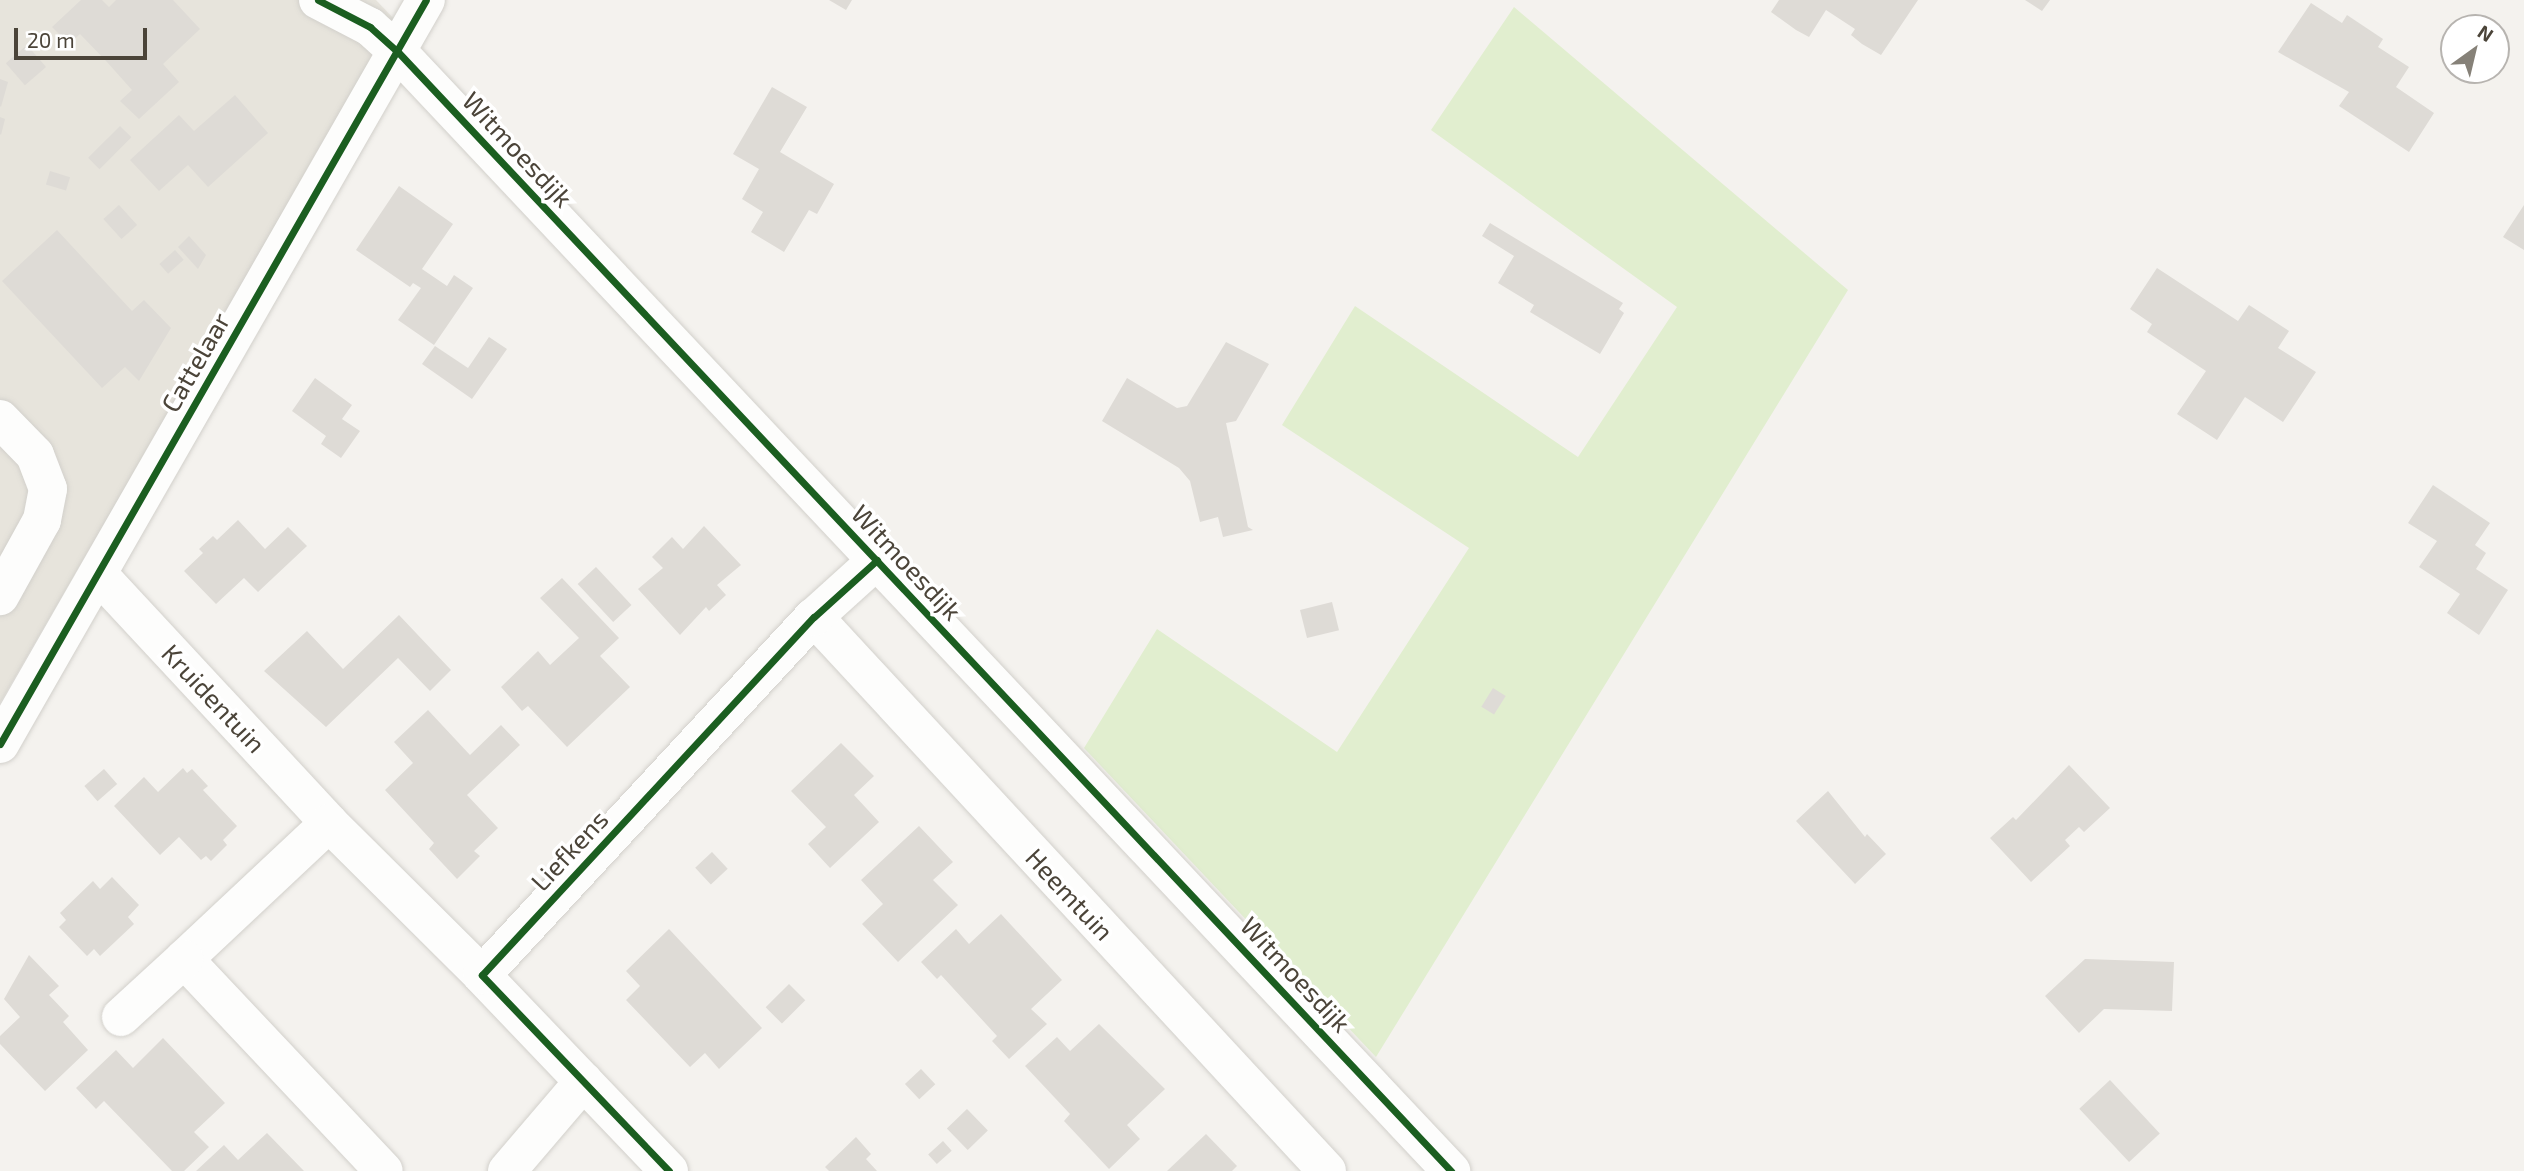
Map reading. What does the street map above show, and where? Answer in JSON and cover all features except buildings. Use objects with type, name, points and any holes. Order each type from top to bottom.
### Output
[{"type":"street","name":"Witmoesdijk","points":[[318,0],[370,27],[398,52],[1451,1171]]},
{"type":"street","name":"Cattelaar","points":[[0,744],[426,0]]},
{"type":"street","points":[[0,419],[35,455],[48,489],[43,520],[0,596]]},
{"type":"street","name":"Liefkens","points":[[482,975],[814,617],[877,560]]},
{"type":"street","name":"Kruidentuin","points":[[98,574],[329,823],[482,975]]},
{"type":"street","name":"Heemtuin","points":[[814,617],[1327,1171]]},
{"type":"street","points":[[121,1017],[329,823]]},
{"type":"street","points":[[184,959],[384,1171]]},
{"type":"street","points":[[482,975],[669,1171]]},
{"type":"street","points":[[507,1171],[584,1081]]},
{"type":"shaded area","points":[[0,0],[376,0],[396,21],[0,703]]},
{"type":"green space","points":[[1514,7],[1848,290],[1376,1057],[1084,748],[1157,629],[1337,752],[1469,548],[1282,425],[1355,306],[1578,457],[1677,307],[1431,130]]},
{"type":"cycle path","points":[[318,0],[370,27],[398,52],[1451,1171]]},
{"type":"cycle path","points":[[0,744],[426,0]]},
{"type":"cycle path","points":[[669,1171],[482,975],[814,617],[877,560]]}]
